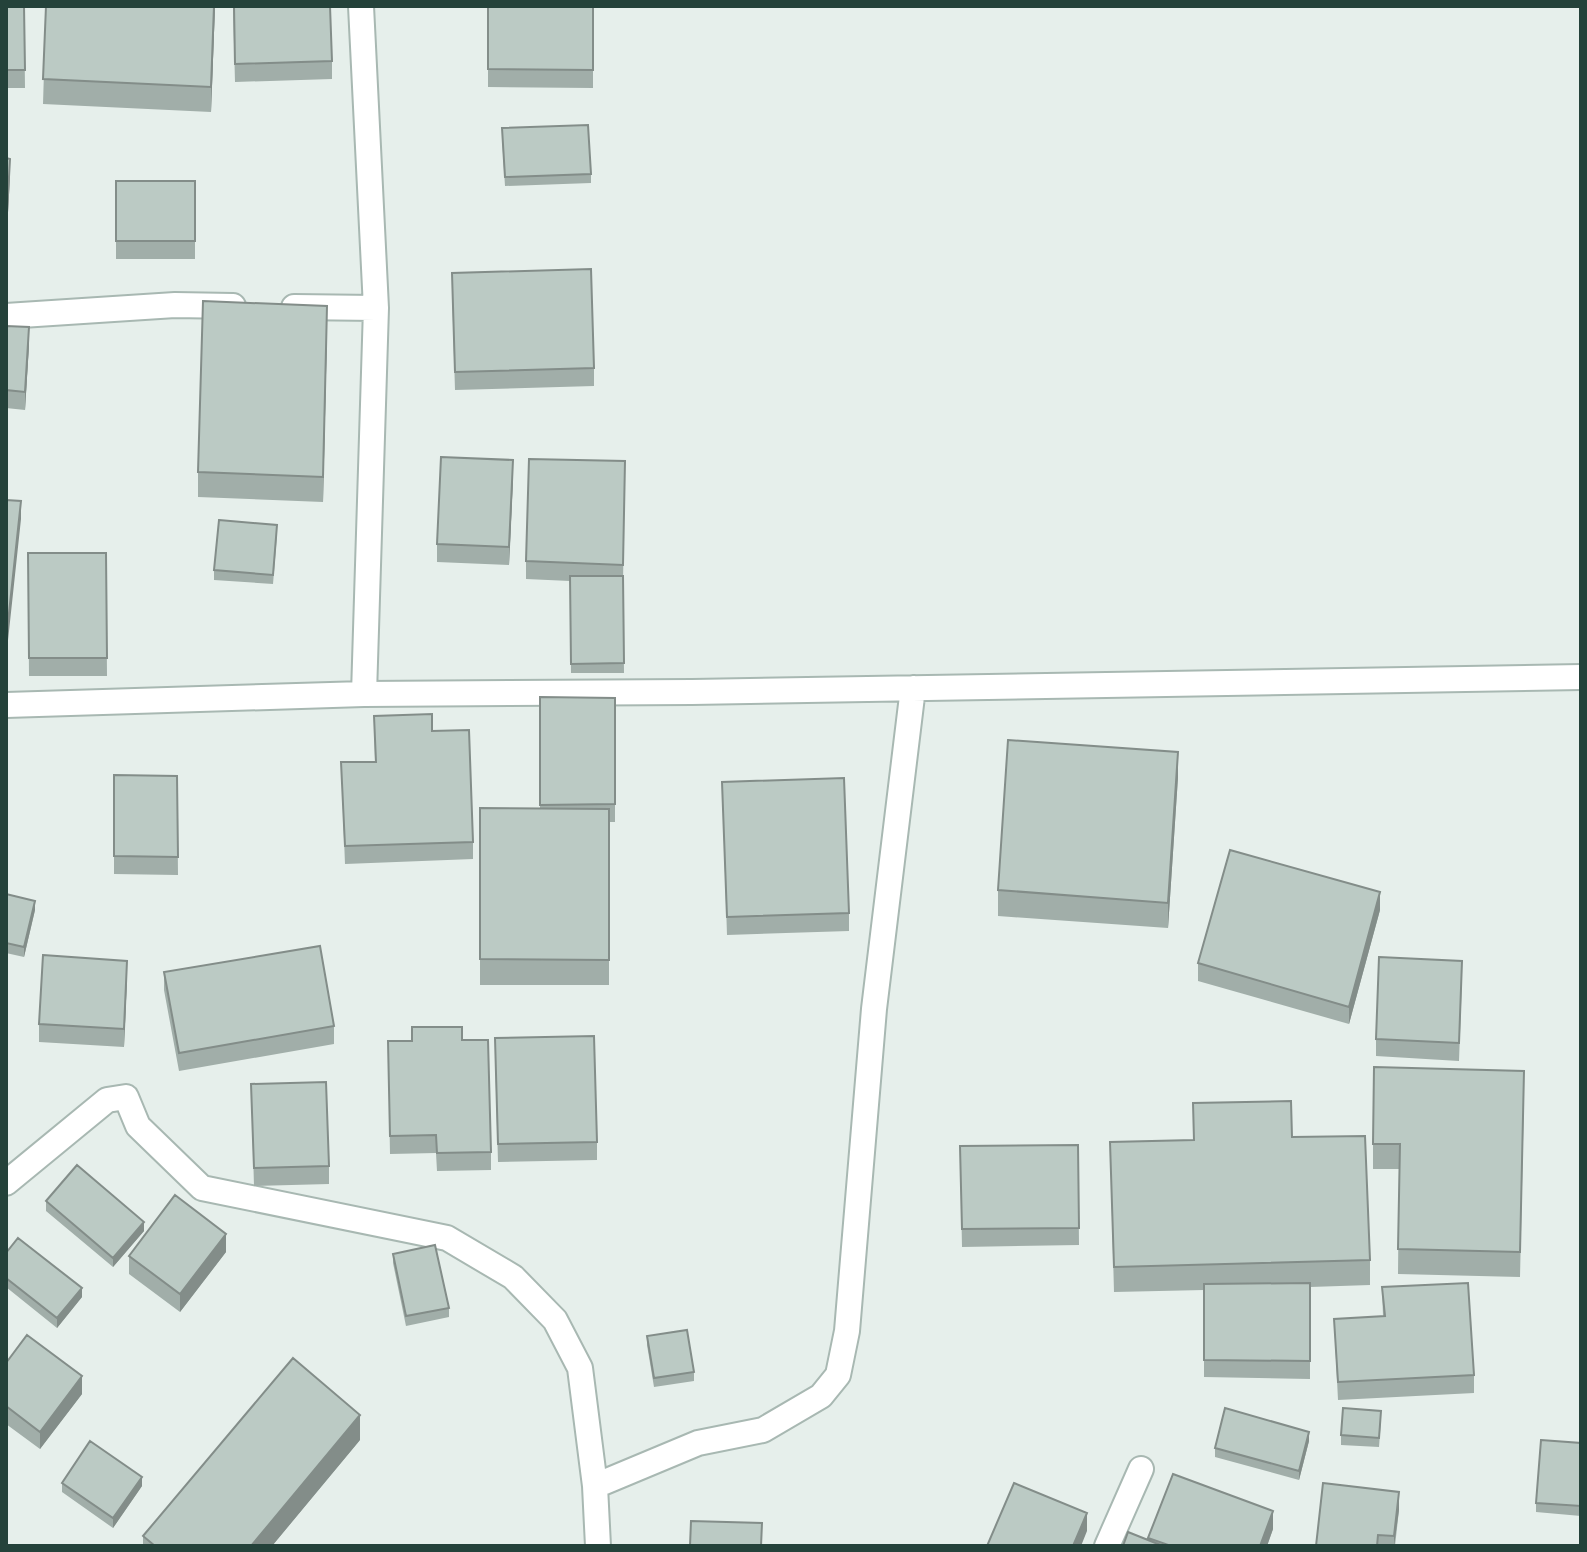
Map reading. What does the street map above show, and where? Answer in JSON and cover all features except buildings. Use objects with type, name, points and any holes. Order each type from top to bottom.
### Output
[{"type":"street","points":[[361,6],[376,308],[364,694]]},
{"type":"street","points":[[6,316],[175,305],[376,308]]},
{"type":"street","points":[[6,705],[364,694],[1581,677]]},
{"type":"street","points":[[595,1486],[698,1443],[763,1430],[821,1396],[838,1375],[847,1331],[874,1009],[913,688]]},
{"type":"street","points":[[6,1183],[107,1100],[126,1097],[138,1126],[202,1188],[447,1238],[513,1277],[555,1320],[580,1368],[595,1486],[598,1546]]},
{"type":"street","points":[[1107,1546],[1141,1469]]}]
